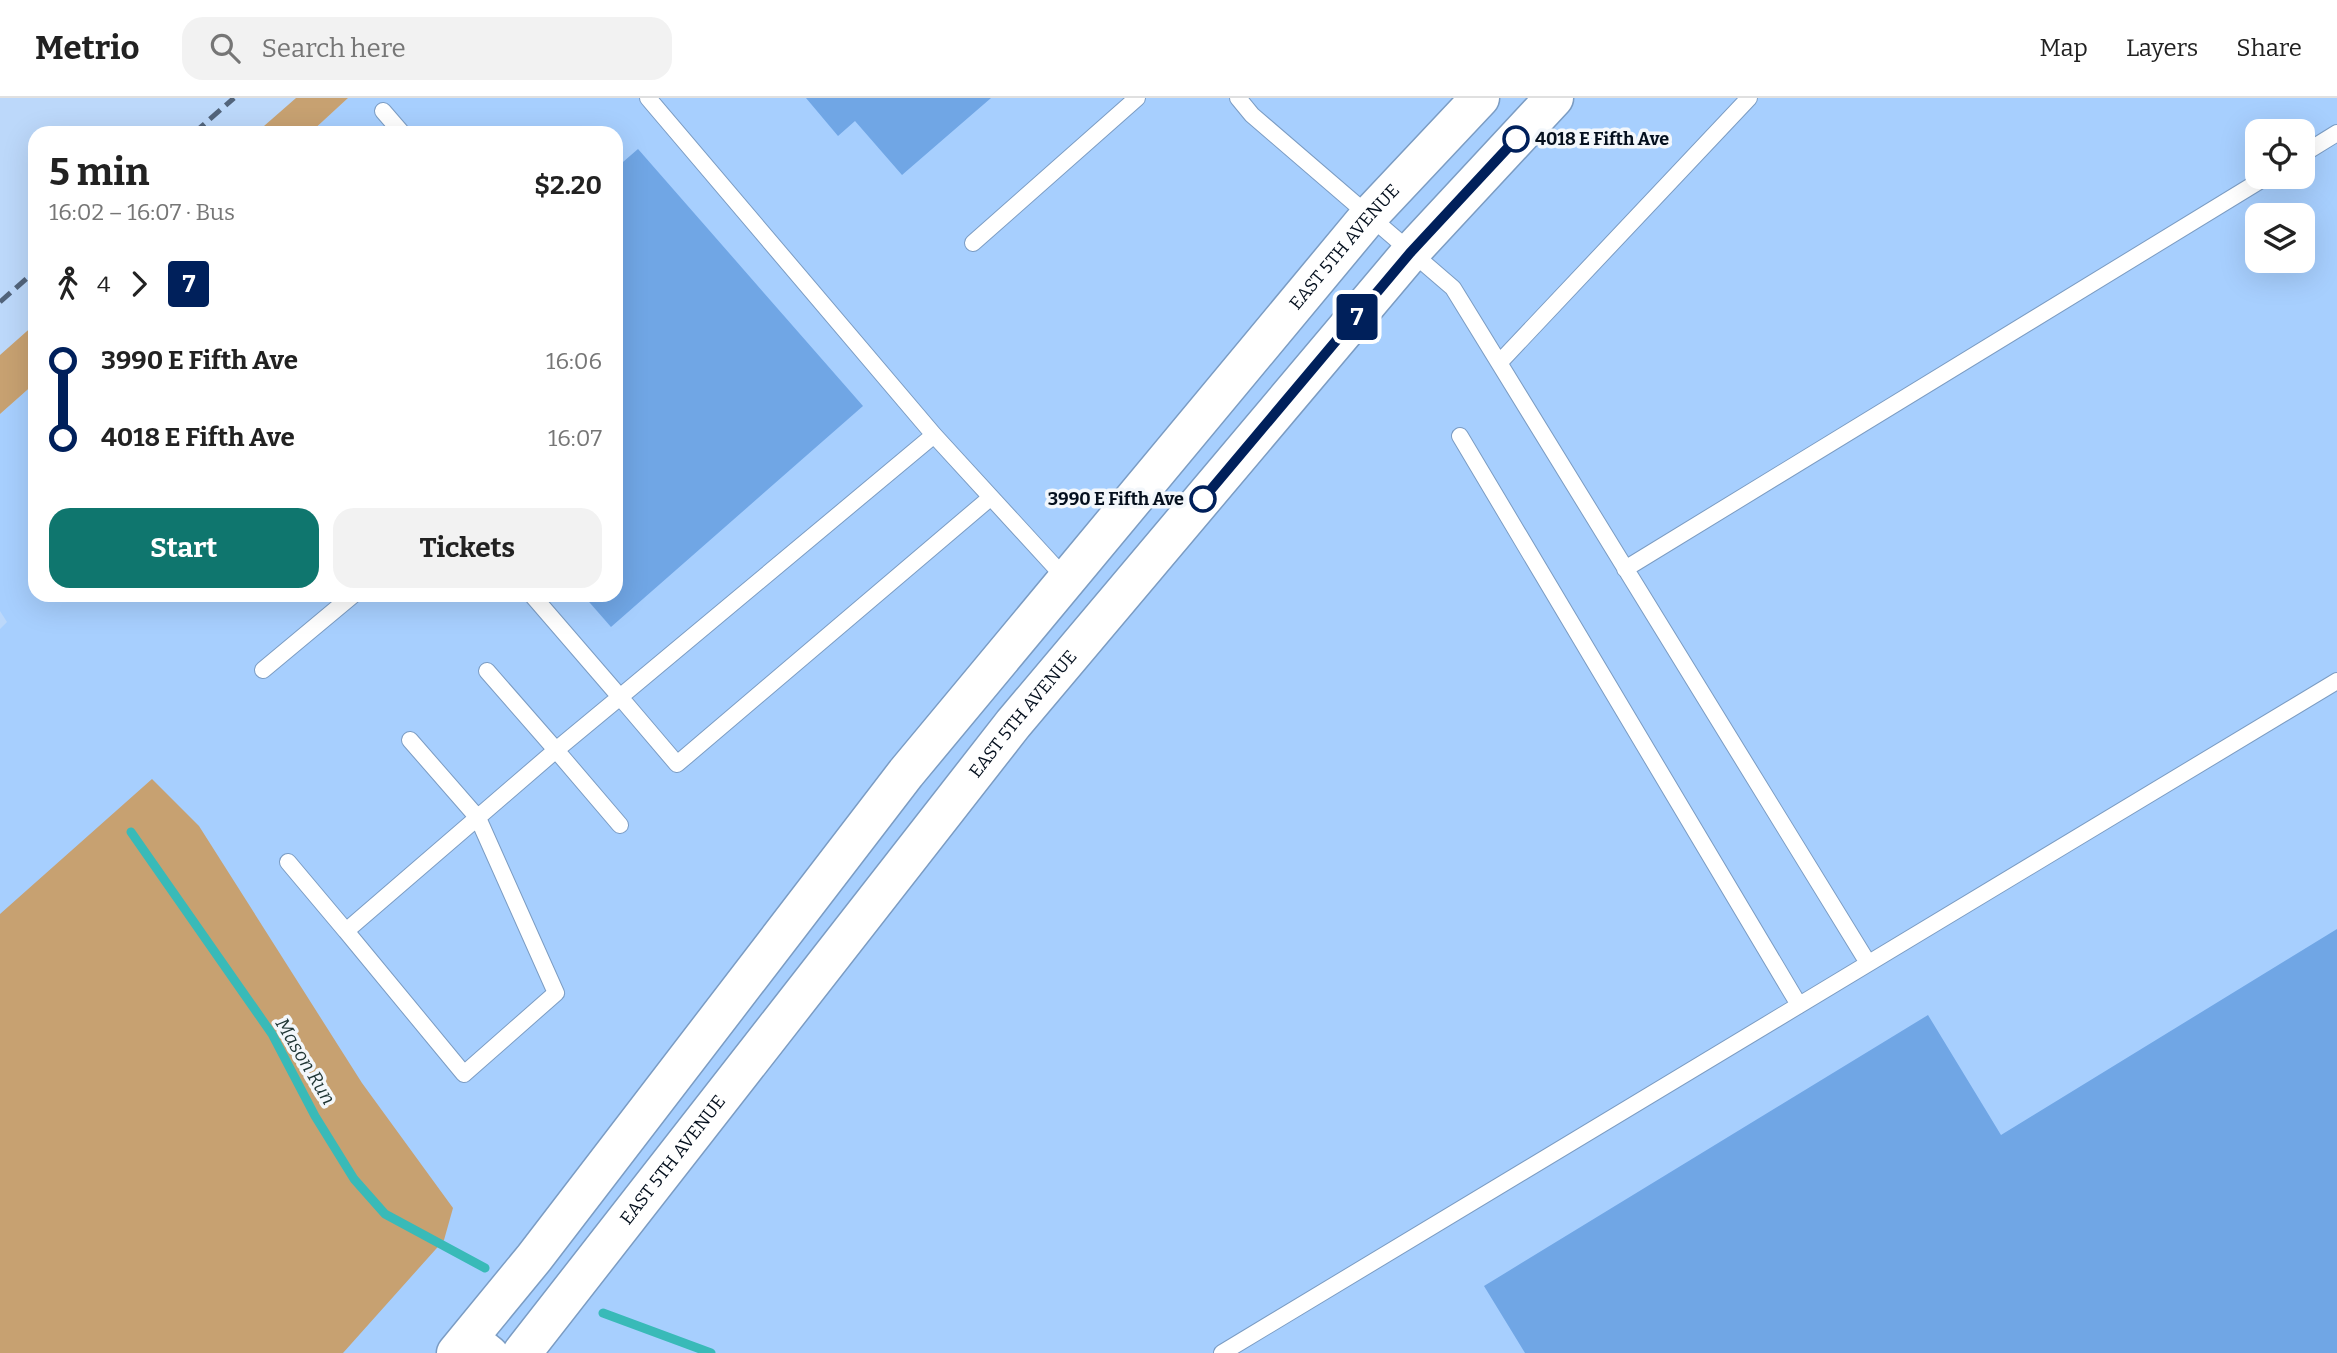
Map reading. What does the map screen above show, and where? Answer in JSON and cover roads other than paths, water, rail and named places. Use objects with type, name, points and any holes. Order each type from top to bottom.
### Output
[{"type":"main road","name":"EAST 5TH AVENUE","points":[[472,1347],[534,1258],[906,773],[1368,218],[1480,98]]},
{"type":"main road","name":"EAST 5TH AVENUE","points":[[522,1353],[1013,724],[1410,253],[1554,98]]},
{"type":"lane","points":[[648,98],[934,435],[1066,579]]},
{"type":"lane","points":[[973,243],[1137,98]]},
{"type":"lane","points":[[1238,98],[1252,115],[1368,218],[1453,288],[1868,963]]},
{"type":"lane","points":[[1499,363],[1749,98]]},
{"type":"lane","points":[[383,111],[396,126]]},
{"type":"lane","points":[[2315,147],[2337,133]]},
{"type":"lane","points":[[1625,569],[2246,189]]},
{"type":"lane","points":[[346,931],[556,750],[934,435]]},
{"type":"lane","points":[[1460,436],[1799,1005]]},
{"type":"lane","points":[[538,602],[677,764],[990,498]]},
{"type":"lane","points":[[263,670],[344,602]]},
{"type":"lane","points":[[487,671],[620,825]]},
{"type":"lane","points":[[1222,1353],[2337,681]]},
{"type":"lane","points":[[288,862],[464,1074],[556,993],[478,818],[410,740]]},
{"type":"waterway","name":"Mason Run","points":[[131,832],[272,1034],[315,1116],[354,1179],[385,1214],[485,1268]]},
{"type":"waterway","name":"Mason Run","points":[[603,1313],[711,1353]]},
{"type":"railway","points":[[202,126],[234,98]]},
{"type":"railway","points":[[0,302],[28,277]]},
{"type":"place","name":"4018 E Fifth Ave","points":[[1516,139]]},
{"type":"place","name":"3990 E Fifth Ave","points":[[1203,499]]}]
